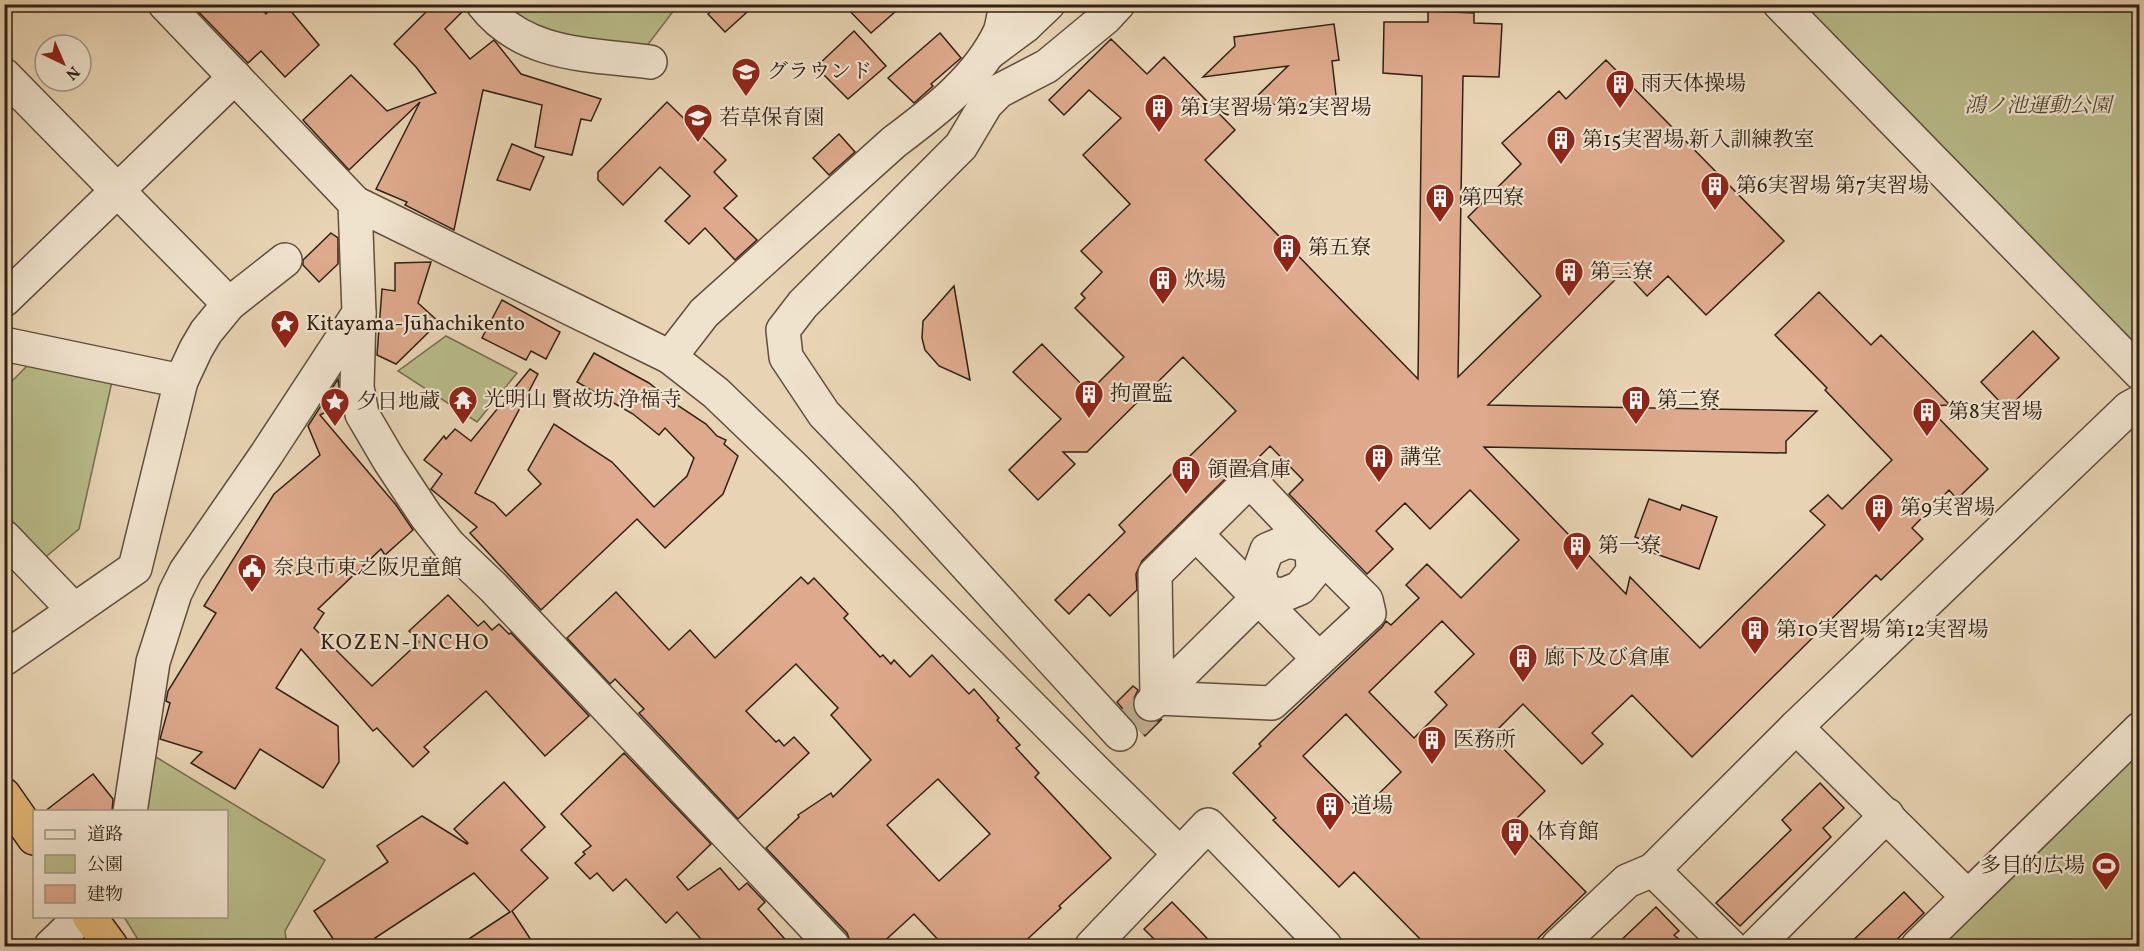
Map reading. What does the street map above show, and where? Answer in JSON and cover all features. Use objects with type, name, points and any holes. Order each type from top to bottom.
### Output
[{"type":"highway","points":[[4,795],[33,837]]},
{"type":"highway","points":[[90,918],[111,946]]},
{"type":"street","points":[[165,4],[355,203],[670,357],[716,393],[793,466],[1179,853]]},
{"type":"street","points":[[483,4],[513,32],[546,48],[650,62]]},
{"type":"street","points":[[670,357],[704,312],[886,149],[923,121],[958,89],[988,53],[1001,29],[1006,4]]},
{"type":"street","points":[[988,53],[1024,26],[1048,4]]},
{"type":"street","points":[[1118,4],[1105,18],[1047,66],[999,91],[986,104],[961,146],[803,304],[783,330],[786,357],[824,414],[904,496],[1140,715],[1272,703],[1369,613],[1366,600],[1257,487],[1241,489],[1155,574],[1140,715]]},
{"type":"street","points":[[1780,4],[2139,373]]},
{"type":"street","points":[[4,75],[230,303]]},
{"type":"street","points":[[4,300],[235,77]]},
{"type":"street","points":[[355,203],[359,313],[357,387],[362,414],[389,460],[426,516],[449,545],[494,588],[833,946]]},
{"type":"street","points":[[4,659],[135,568],[181,381],[206,332],[230,303],[285,260]]},
{"type":"street","points":[[130,810],[153,662],[175,593],[186,571],[266,455],[359,313]]},
{"type":"street","points":[[4,344],[181,381]]},
{"type":"street","points":[[1558,946],[1627,881],[1653,870],[1796,727],[2129,408],[2139,402]]},
{"type":"street","points":[[1196,534],[1261,595],[1319,659]]},
{"type":"street","points":[[4,537],[74,610]]},
{"type":"street","points":[[1261,595],[1259,572],[1267,550],[1288,541],[1312,546]]},
{"type":"street","points":[[1088,764],[1261,595]]},
{"type":"street","points":[[1796,727],[1968,897]]},
{"type":"street","points":[[1918,946],[2139,729]]},
{"type":"street","points":[[1756,946],[1887,815]]},
{"type":"street","points":[[1092,946],[1208,825],[1325,946]]},
{"type":"street","points":[[1653,870],[1720,943]]},
{"type":"street","points":[[51,946],[80,918]]},
{"type":"green space","points":[[501,5],[678,5],[646,47],[550,35]]},
{"type":"green space","name":"鴻ノ池運動公園","points":[[1797,5],[2139,5],[2139,359]]},
{"type":"green space","points":[[446,336],[517,373],[477,422],[398,371]]},
{"type":"green space","points":[[32,361],[113,377],[79,529],[42,560],[5,522],[4,389]]},
{"type":"green space","points":[[2139,741],[2139,946],[1932,946]]},
{"type":"green space","points":[[151,754],[325,860],[285,931],[287,946],[142,946],[125,918],[228,918],[228,810],[140,810]]},
{"type":"building","points":[[191,4],[257,4],[266,14],[275,4],[285,4],[319,45],[285,77],[261,51],[248,63]]},
{"type":"building","points":[[434,4],[465,4],[465,9],[445,29],[470,59],[494,40],[521,74],[601,99],[591,121],[581,119],[572,155],[535,147],[542,105],[483,90],[454,230],[405,205],[407,202],[376,189],[420,102],[349,170],[303,120],[351,75],[387,111],[436,93],[394,44]]},
{"type":"building","points":[[719,4],[756,4],[725,32],[708,14]]},
{"type":"building","points":[[843,4],[904,4],[871,33]]},
{"type":"building","points":[[1428,11],[1474,13],[1474,23],[1502,24],[1499,77],[1463,76],[1458,377],[1541,296],[1468,217],[1521,164],[1502,143],[1559,91],[1566,99],[1606,60],[1784,241],[1706,315],[1668,276],[1647,296],[1624,271],[1488,405],[1817,411],[1786,441],[1786,453],[1484,447],[1626,594],[1630,577],[1700,648],[1825,525],[1810,511],[1828,495],[1842,509],[1892,460],[1775,335],[1819,292],[1871,345],[1881,335],[1950,405],[1927,406],[1988,469],[1957,499],[1949,490],[1912,528],[1923,539],[1881,580],[1876,575],[1692,757],[1632,695],[1592,733],[1603,744],[1582,764],[1523,704],[1491,736],[1545,791],[1515,820],[1586,892],[1530,946],[1427,946],[1354,872],[1339,887],[1273,820],[1276,818],[1233,773],[1261,746],[1259,744],[1273,730],[1386,621],[1391,625],[1419,598],[1406,585],[1427,564],[1461,598],[1519,540],[1470,490],[1430,529],[1405,503],[1376,531],[1393,549],[1367,574],[1289,494],[1303,480],[1270,446],[1247,469],[1228,476],[1142,561],[1136,574],[1137,590],[1110,616],[1089,594],[1069,614],[1055,600],[1125,532],[1119,525],[1236,411],[1183,357],[1087,452],[1063,452],[1075,464],[1038,500],[1009,470],[1061,419],[1013,372],[1042,344],[1089,392],[1124,357],[1075,308],[1085,298],[1081,294],[1102,272],[1081,251],[1130,204],[1083,155],[1121,118],[1089,90],[1064,115],[1049,100],[1111,39],[1147,74],[1164,57],[1235,130],[1205,160],[1418,379],[1422,76],[1383,73],[1384,22],[1428,22]],"holes":[[[1442,621],[1474,654],[1435,692],[1447,705],[1414,738],[1369,692]],[[1346,714],[1401,772],[1359,813],[1303,756]]]},
{"type":"building","points":[[1334,24],[1339,60],[1332,61],[1337,104],[1298,110],[1297,103],[1247,106],[1288,66],[1203,77],[1235,46],[1234,37]]},
{"type":"building","points":[[854,31],[886,66],[848,99],[816,67]]},
{"type":"building","points":[[940,33],[961,58],[931,84],[933,86],[914,103],[888,78]]},
{"type":"building","name":"若草保育園","points":[[667,102],[726,160],[714,172],[737,196],[724,208],[757,240],[735,260],[705,228],[689,244],[665,221],[690,196],[660,167],[623,205],[598,180],[598,172]]},
{"type":"building","points":[[839,134],[855,152],[829,175],[813,158]]},
{"type":"building","points":[[512,144],[544,157],[530,190],[497,180]]},
{"type":"building","points":[[331,233],[338,238],[338,264],[319,282],[303,265],[303,260]]},
{"type":"building","points":[[431,262],[418,303],[439,322],[396,364],[377,355],[382,289],[395,291],[395,263]]},
{"type":"building","points":[[954,286],[970,380],[939,366],[925,350],[922,338],[923,321]]},
{"type":"building","points":[[502,300],[560,332],[546,359],[531,351],[526,360],[482,338]]},
{"type":"building","points":[[2033,331],[2059,358],[2011,405],[2003,405],[1981,382]]},
{"type":"building","points":[[594,353],[649,383],[706,424],[717,436],[726,440],[724,444],[738,456],[723,494],[665,548],[637,519],[541,610],[470,533],[477,527],[431,489],[442,474],[424,460],[444,436],[446,439],[455,429],[471,441],[530,369],[538,374],[475,493],[494,503],[506,516],[541,484],[528,470],[554,424],[612,462],[654,507],[687,476],[694,458],[665,428],[659,435],[633,414],[577,382]]},
{"type":"building","points":[[338,379],[341,404],[320,415],[396,505],[413,530],[385,555],[381,549],[318,609],[324,613],[314,628],[372,686],[419,642],[409,631],[448,595],[478,626],[484,621],[492,630],[499,624],[509,634],[511,633],[589,716],[545,756],[486,691],[424,747],[429,752],[413,767],[377,728],[373,731],[301,649],[276,688],[338,726],[339,762],[323,788],[260,749],[235,789],[191,763],[202,752],[160,739],[170,703],[166,701],[168,691],[216,613],[204,606],[274,494],[320,455],[308,426]]},
{"type":"building","points":[[1649,499],[1680,510],[1682,505],[1717,517],[1699,569],[1639,548],[1641,539],[1635,537]]},
{"type":"building","points":[[801,577],[808,584],[814,578],[848,614],[844,618],[880,657],[883,655],[891,664],[894,660],[910,677],[932,655],[969,694],[974,689],[999,718],[997,720],[1020,745],[1016,748],[1039,773],[1035,777],[1111,858],[1020,946],[944,946],[914,914],[879,946],[852,946],[847,933],[766,848],[799,817],[798,815],[831,793],[833,797],[871,760],[831,715],[838,708],[796,664],[746,711],[776,742],[779,740],[784,746],[794,737],[809,753],[738,819],[639,713],[644,709],[615,679],[610,684],[567,638],[616,592],[669,650],[690,630],[715,658]],"holes":[[[938,779],[990,834],[939,881],[887,825]]]},
{"type":"building","points":[[1133,686],[1138,690],[1133,700],[1133,709],[1137,717],[1147,722],[1162,719],[1145,736],[1117,702]]},
{"type":"building","points":[[624,753],[711,844],[677,877],[688,890],[720,868],[739,890],[747,883],[765,902],[758,909],[791,946],[707,946],[677,912],[666,923],[626,879],[613,891],[597,873],[590,879],[575,863],[591,846],[561,814]]},
{"type":"building","points":[[93,774],[113,799],[112,810],[47,810]]},
{"type":"building","points":[[504,782],[545,827],[521,850],[548,878],[512,911],[535,946],[458,946],[510,912],[474,873],[375,938],[380,946],[338,946],[314,911],[388,862],[377,846],[422,816],[467,844],[454,829]]},
{"type":"building","points":[[1820,783],[1844,808],[1823,828],[1831,837],[1740,926],[1716,903],[1791,830],[1782,820]]},
{"type":"building","points":[[1904,892],[1924,913],[1890,946],[1847,946]]},
{"type":"building","points":[[1172,902],[1214,946],[1161,946],[1144,929]]},
{"type":"building","points":[[1656,907],[1679,931],[1674,935],[1687,946],[1615,946]]},
{"type":"tunnel","points":[[1132,723],[1151,704]]},
{"type":"place","name":"グラウンド","points":[[746,98]]},
{"type":"place","name":"雨天体操場","points":[[1620,110]]},
{"type":"place","name":"第1実習場 第2実習場","points":[[1159,134]]},
{"type":"place","name":"若草保育園","points":[[698,144]]},
{"type":"place","name":"第15実習場 新入訓練教室","points":[[1561,166]]},
{"type":"place","name":"第6実習場 第7実習場","points":[[1715,212]]},
{"type":"place","name":"第四寮","points":[[1440,224]]},
{"type":"place","name":"第五寮","points":[[1287,274]]},
{"type":"place","name":"第三寮","points":[[1569,298]]},
{"type":"place","name":"炊場","points":[[1163,306]]},
{"type":"place","name":"Kitayama-Jūhachikento","points":[[285,350]]},
{"type":"place","name":"拘置監","points":[[1089,420]]},
{"type":"place","name":"光明山 賢故坊 浄福寺","points":[[463,426]]},
{"type":"place","name":"第二寮","points":[[1636,426]]},
{"type":"place","name":"夕日地蔵","points":[[335,428]]},
{"type":"place","name":"第8実習場","points":[[1927,438]]},
{"type":"place","name":"講堂","points":[[1379,484]]},
{"type":"place","name":"領置倉庫","points":[[1186,496]]},
{"type":"place","name":"第9実習場","points":[[1879,534]]},
{"type":"place","name":"第一寮","points":[[1577,572]]},
{"type":"place","name":"奈良市東之阪児童館","points":[[252,594]]},
{"type":"place","name":"第10実習場 第12実習場","points":[[1755,656]]},
{"type":"place","name":"廊下及び倉庫","points":[[1523,684]]},
{"type":"place","name":"医務所","points":[[1432,766]]},
{"type":"place","name":"道場","points":[[1330,832]]},
{"type":"place","name":"体育館","points":[[1515,858]]},
{"type":"place","name":"多目的広場","points":[[2106,892]]},
{"type":"district","name":"KOZEN-INCHO","points":[[405,643]]}]
